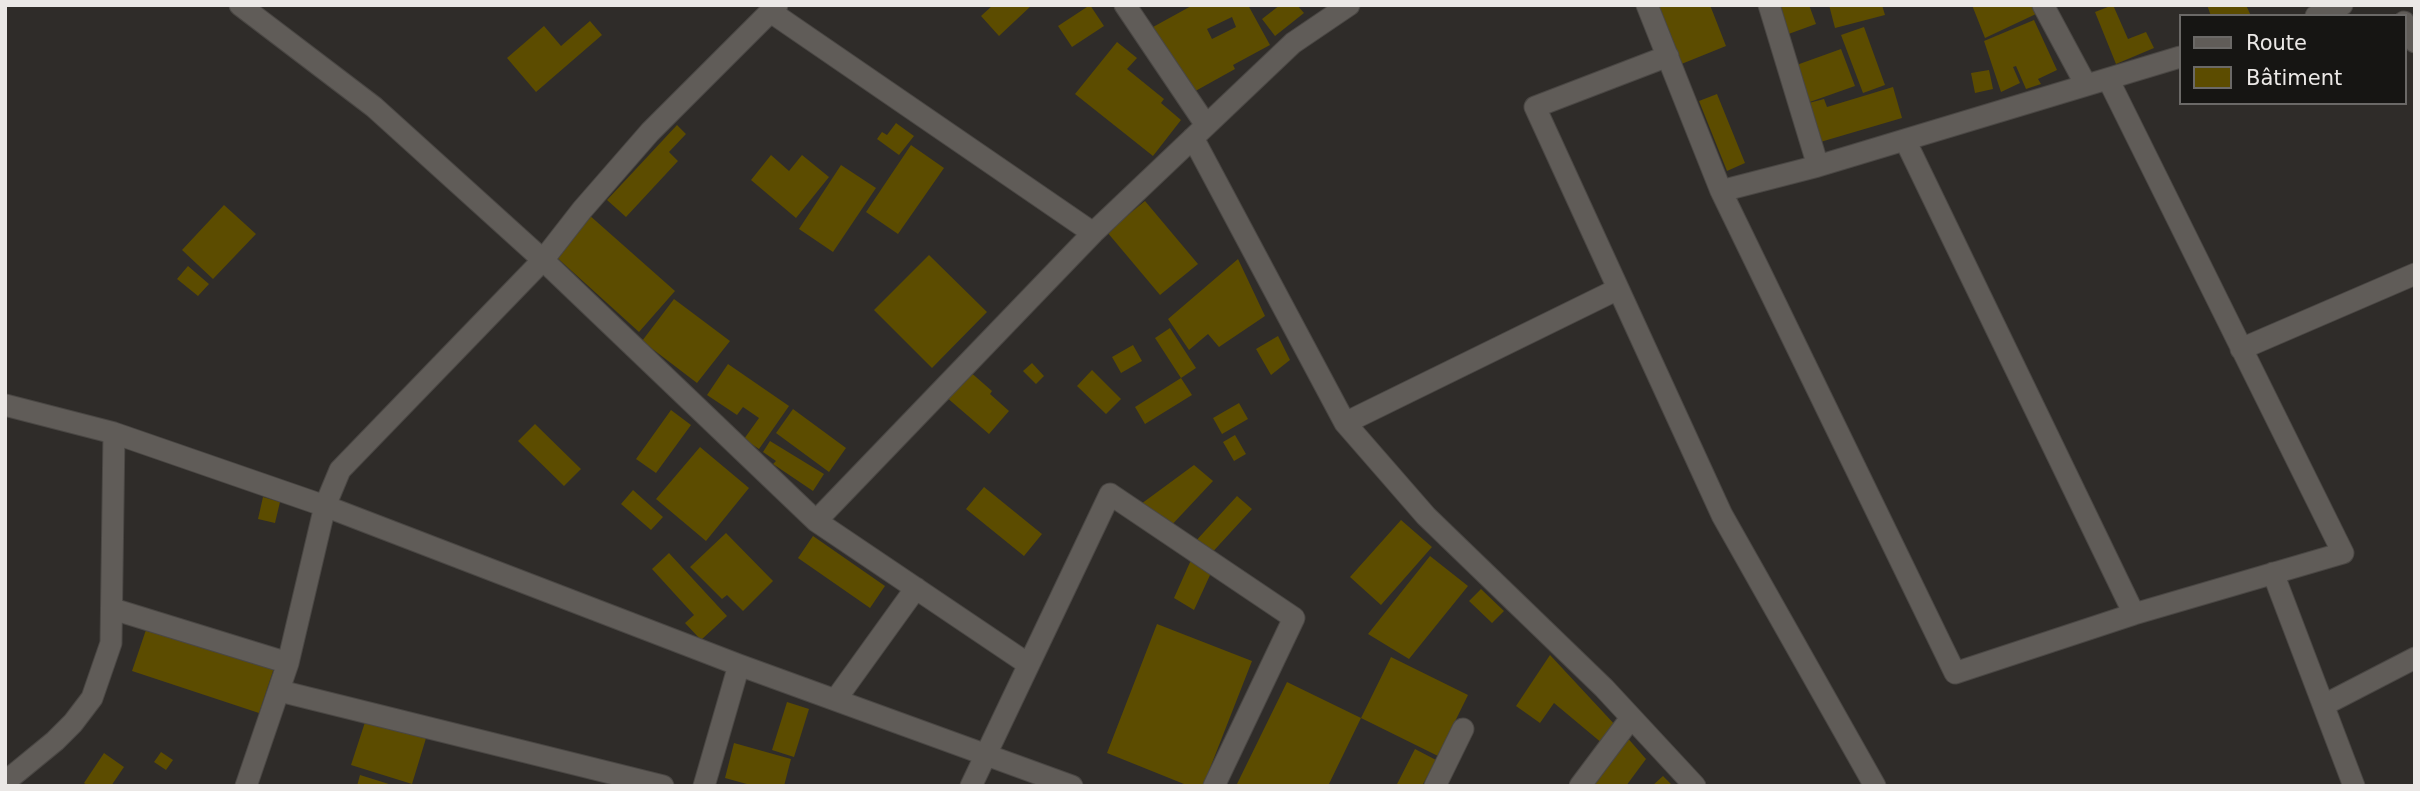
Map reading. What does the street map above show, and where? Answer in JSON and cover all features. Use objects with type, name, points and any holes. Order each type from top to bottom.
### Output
[{"type":"street","points":[[240,5],[374,107],[543,260],[816,521],[1028,664]]},
{"type":"street","points":[[1125,5],[1200,132],[1345,423],[1426,516],[1604,688],[1695,786]]},
{"type":"street","points":[[816,521],[1093,233],[1293,43],[1349,5]]},
{"type":"street","points":[[1647,5],[1721,191],[1955,673],[2134,614],[2343,553],[2108,79]]},
{"type":"street","points":[[1769,5],[1818,166]]},
{"type":"street","points":[[2043,5],[2086,85]]},
{"type":"street","points":[[2321,14],[2342,5]]},
{"type":"street","points":[[246,786],[280,691],[325,506],[340,470],[543,260],[582,210],[650,132],[774,9],[1093,233]]},
{"type":"street","points":[[2406,26],[2415,42]]},
{"type":"street","points":[[1668,57],[1535,107],[1722,515],[1875,786]]},
{"type":"street","points":[[1721,191],[1818,166],[2178,58]]},
{"type":"street","points":[[1905,140],[2134,614]]},
{"type":"street","points":[[2241,349],[2415,274]]},
{"type":"street","points":[[1345,423],[1619,289]]},
{"type":"street","points":[[5,405],[114,433],[325,506],[738,665],[1072,786]]},
{"type":"street","points":[[5,782],[73,723],[92,698],[111,643],[114,433]]},
{"type":"street","points":[[971,786],[1110,494],[1294,618],[1214,786]]},
{"type":"street","points":[[2273,573],[2354,786]]},
{"type":"street","points":[[836,699],[916,588]]},
{"type":"street","points":[[113,609],[288,663]]},
{"type":"street","points":[[2324,705],[2415,658]]},
{"type":"street","points":[[704,786],[738,665]]},
{"type":"street","points":[[280,691],[663,786]]},
{"type":"street","points":[[1580,786],[1631,718]]},
{"type":"street","points":[[1435,786],[1464,729]]},
{"type":"building","points":[[993,5],[1032,5],[999,36],[981,16]]},
{"type":"building","points":[[1090,5],[1104,26],[1072,47],[1058,26]]},
{"type":"building","points":[[1193,5],[1248,5],[1270,45],[1233,65],[1235,69],[1190,94],[1153,27]],"holes":[[[1232,17],[1236,27],[1212,39],[1207,29]]]},
{"type":"building","points":[[1280,5],[1297,5],[1304,13],[1275,36],[1262,19]]},
{"type":"building","points":[[1710,5],[1726,46],[1679,65],[1655,7]]},
{"type":"building","points":[[1772,5],[1809,5],[1816,24],[1783,36]]},
{"type":"building","points":[[1829,5],[1882,5],[1885,15],[1835,28]]},
{"type":"building","points":[[1972,5],[2031,5],[2036,14],[1985,38]]},
{"type":"building","points":[[2113,5],[2128,39],[2146,32],[2154,48],[2116,64],[2095,12]]},
{"type":"building","points":[[2207,5],[2246,5],[2250,14],[2210,14]]},
{"type":"building","points":[[2034,20],[2057,70],[2038,79],[2041,84],[2026,89],[2016,66],[2013,67],[2020,83],[2001,92],[1984,41]]},
{"type":"building","points":[[590,21],[602,35],[536,92],[507,58],[544,26],[561,46]]},
{"type":"building","points":[[1864,27],[1885,85],[1863,93],[1841,35]]},
{"type":"building","points":[[1117,42],[1137,58],[1127,69],[1164,99],[1161,103],[1181,120],[1153,156],[1075,94]]},
{"type":"building","points":[[1841,49],[1855,86],[1804,104],[1791,67]]},
{"type":"building","points":[[1989,70],[1993,89],[1975,93],[1971,73]]},
{"type":"building","points":[[1893,87],[1902,118],[1817,143],[1805,104],[1824,99],[1827,107]]},
{"type":"building","points":[[1717,94],[1745,163],[1727,171],[1699,101]]},
{"type":"building","points":[[896,123],[914,136],[899,155],[877,139],[882,132],[887,135]]},
{"type":"building","points":[[677,125],[686,134],[669,152],[678,161],[626,217],[607,200]]},
{"type":"building","points":[[911,145],[944,168],[898,234],[866,212]]},
{"type":"building","points":[[771,155],[789,171],[802,155],[829,177],[796,218],[751,180]]},
{"type":"building","points":[[841,165],[876,188],[833,252],[799,229]]},
{"type":"building","points":[[1145,201],[1198,264],[1160,295],[1107,232]]},
{"type":"building","points":[[224,205],[256,234],[213,279],[182,250]]},
{"type":"building","points":[[588,214],[675,291],[639,332],[553,254]]},
{"type":"building","points":[[929,255],[987,312],[932,368],[874,310]]},
{"type":"building","points":[[1238,259],[1265,316],[1219,347],[1208,334],[1189,350],[1168,319]]},
{"type":"building","points":[[188,266],[209,284],[198,296],[177,279]]},
{"type":"building","points":[[674,299],[730,341],[697,383],[642,341]]},
{"type":"building","points":[[1170,328],[1196,368],[1181,378],[1155,338]]},
{"type":"building","points":[[1278,336],[1290,360],[1271,375],[1256,349]]},
{"type":"building","points":[[1133,345],[1142,361],[1121,373],[1112,357]]},
{"type":"building","points":[[1032,363],[1044,376],[1036,384],[1023,371]]},
{"type":"building","points":[[728,364],[789,406],[759,449],[744,439],[759,418],[743,407],[737,415],[707,395]]},
{"type":"building","points":[[968,370],[992,391],[990,394],[1009,411],[989,434],[945,396]]},
{"type":"building","points":[[1092,370],[1121,399],[1106,414],[1077,386]]},
{"type":"building","points":[[1181,378],[1192,395],[1145,424],[1135,407]]},
{"type":"building","points":[[1239,403],[1248,419],[1222,434],[1213,418]]},
{"type":"building","points":[[793,409],[846,448],[829,472],[776,433]]},
{"type":"building","points":[[671,410],[691,425],[656,473],[636,459]]},
{"type":"building","points":[[535,424],[581,469],[564,486],[518,441]]},
{"type":"building","points":[[1235,435],[1246,454],[1234,461],[1223,442]]},
{"type":"building","points":[[770,441],[824,474],[813,491],[773,464],[776,461],[763,452]]},
{"type":"building","points":[[700,447],[749,488],[706,541],[656,499]]},
{"type":"building","points":[[1194,465],[1213,481],[1168,529],[1141,504]]},
{"type":"building","points":[[984,487],[1042,534],[1024,556],[966,509]]},
{"type":"building","points":[[633,490],[663,517],[651,530],[621,504]]},
{"type":"building","points":[[1237,496],[1252,509],[1208,557],[1193,544]]},
{"type":"building","points":[[263,497],[280,502],[275,523],[258,519]]},
{"type":"building","points":[[1401,520],[1432,547],[1381,605],[1350,577]]},
{"type":"building","points":[[726,533],[773,581],[743,611],[727,595],[722,599],[690,567]]},
{"type":"building","points":[[813,536],[885,586],[870,608],[798,558]]},
{"type":"building","points":[[669,553],[727,616],[701,640],[685,623],[694,615],[652,569]]},
{"type":"building","points":[[1430,556],[1468,586],[1409,659],[1368,634]]},
{"type":"building","points":[[1191,560],[1204,565],[1202,569],[1211,573],[1194,610],[1174,598]]},
{"type":"building","points":[[1481,589],[1504,611],[1492,623],[1469,601]]},
{"type":"building","points":[[149,621],[276,662],[259,713],[132,671]]},
{"type":"building","points":[[1157,624],[1252,661],[1203,786],[1189,786],[1107,753]]},
{"type":"building","points":[[1550,655],[1617,727],[1603,744],[1554,703],[1540,723],[1516,706]]},
{"type":"building","points":[[1391,657],[1468,695],[1438,756],[1361,718]]},
{"type":"building","points":[[1287,682],[1361,718],[1328,786],[1236,786]]},
{"type":"building","points":[[787,702],[809,709],[794,757],[772,750]]},
{"type":"building","points":[[367,716],[427,735],[412,784],[351,765]]},
{"type":"building","points":[[1625,735],[1646,759],[1626,786],[1585,786]]},
{"type":"building","points":[[734,743],[791,759],[784,786],[754,786],[725,778]]},
{"type":"building","points":[[1415,749],[1436,760],[1422,786],[1396,786]]},
{"type":"building","points":[[161,752],[173,760],[166,770],[154,762]]},
{"type":"building","points":[[104,753],[124,767],[111,786],[88,786],[84,783]]},
{"type":"building","points":[[360,775],[392,785],[392,786],[357,786]]},
{"type":"building","points":[[1663,776],[1673,786],[1652,786]]}]
